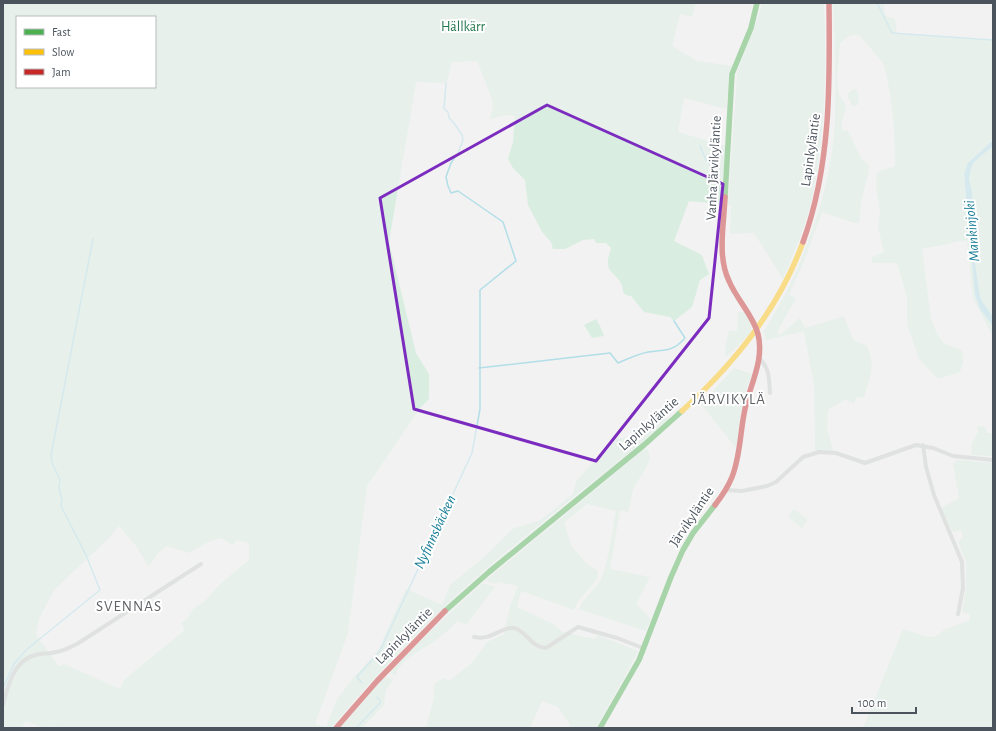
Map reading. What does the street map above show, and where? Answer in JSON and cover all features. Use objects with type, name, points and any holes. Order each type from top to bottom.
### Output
[{"type":"main road","name":"Vanha Järvikyläntie","points":[[757,331],[751,317],[732,288],[725,272],[722,254],[732,74],[751,28],[758,3]]},
{"type":"main road","name":"Lapinkyläntie","points":[[336,728],[389,666],[459,599],[512,552],[676,418],[730,364],[757,331],[777,299],[798,257],[820,184],[824,159],[829,98],[829,3]]},
{"type":"main road","name":"Järvikyläntie","points":[[600,728],[614,701],[633,673],[683,548],[726,490],[734,474],[738,462],[746,403],[760,359],[760,343],[757,331]]},
{"type":"street","points":[[760,359],[766,365],[770,393]]},
{"type":"street","points":[[726,490],[742,491],[767,486],[776,482],[803,457],[814,453],[836,453],[864,463],[910,446],[923,445],[953,456],[993,460]]},
{"type":"street","points":[[923,445],[926,467],[934,495],[962,562],[963,588],[958,614]]},
{"type":"street","points":[[3,706],[12,676],[23,660],[34,655],[56,652],[77,644],[201,564]]},
{"type":"street","points":[[474,637],[481,639],[508,629],[515,628],[535,645],[546,648],[578,627],[617,638],[643,648]]},
{"type":"highlighted area","points":[[547,105],[723,184],[709,318],[596,461],[414,409],[380,198]]},
{"type":"green space","name":"Hällkärr","points":[[3,3],[696,3],[692,17],[680,14],[672,46],[697,61],[733,66],[730,74],[726,109],[684,98],[678,132],[725,146],[722,204],[689,201],[674,241],[702,255],[709,274],[700,280],[692,307],[674,321],[670,317],[644,312],[631,296],[626,295],[623,292],[621,282],[610,271],[608,260],[611,248],[606,243],[596,243],[594,239],[583,240],[565,249],[553,249],[551,242],[542,232],[528,205],[525,180],[513,168],[508,159],[513,142],[515,116],[508,115],[490,119],[493,107],[492,99],[477,61],[452,62],[446,83],[416,82],[389,242],[416,353],[429,374],[429,399],[420,408],[367,486],[348,633],[315,724],[326,727],[337,699],[354,677],[377,652],[406,589],[442,605],[450,585],[484,557],[514,528],[539,521],[573,494],[576,481],[612,442],[614,437],[622,438],[643,436],[666,417],[668,421],[537,527],[460,592],[393,658],[331,728],[58,728],[56,726],[48,728],[26,721],[21,728],[3,728]],"holes":[[[119,526],[136,546],[148,566],[157,554],[167,546],[189,553],[208,542],[221,538],[233,545],[237,540],[249,543],[249,560],[220,584],[206,600],[193,609],[188,618],[181,623],[185,630],[124,680],[120,689],[64,664],[58,666],[36,634],[39,619],[54,590],[108,539]]]},
{"type":"green space","points":[[762,3],[824,3],[825,77],[820,150],[812,198],[806,219],[783,279],[754,233],[730,234],[731,205],[728,205],[737,75]]},
{"type":"green space","points":[[833,3],[883,3],[886,16],[895,19],[897,34],[993,40],[993,139],[969,163],[964,174],[970,239],[974,238],[972,191],[969,179],[971,168],[974,162],[993,146],[993,337],[973,298],[967,240],[922,249],[931,319],[943,343],[961,350],[963,356],[963,364],[960,372],[938,379],[919,359],[907,324],[907,297],[897,263],[872,263],[872,257],[884,252],[878,227],[880,211],[876,185],[877,172],[895,166],[894,128],[891,99],[883,63],[861,37],[855,35],[850,36],[840,43],[837,79],[839,94],[846,106],[842,121],[842,130],[848,131],[862,160],[869,165],[861,202],[859,223],[822,212],[805,259],[789,295],[796,298],[777,332],[780,335],[800,318],[805,328],[844,316],[853,340],[867,346],[870,353],[872,366],[864,397],[856,398],[854,404],[846,399],[828,410],[827,428],[833,451],[815,450],[814,385],[804,331],[766,340],[763,332],[790,285],[802,258],[821,203],[828,175],[833,148],[835,121]]},
{"type":"green space","points":[[854,89],[857,90],[859,96],[858,105],[852,106],[848,93]]},
{"type":"green space","points":[[738,312],[746,312],[751,325],[751,330],[750,333],[730,354],[725,356],[729,331],[737,331]]},
{"type":"green space","points":[[596,319],[604,336],[592,338],[584,325]]},
{"type":"green space","points":[[734,368],[752,374],[743,399],[736,448],[701,404]]},
{"type":"green space","points":[[977,426],[986,427],[987,433],[993,433],[993,456],[971,455],[972,443],[978,432]]},
{"type":"green space","points":[[647,449],[649,454],[648,463],[634,487],[628,512],[620,510],[610,569],[650,577],[636,604],[651,619],[646,631],[579,609],[583,601],[601,579],[608,555],[616,511],[587,504],[564,523],[572,547],[588,565],[598,571],[597,579],[579,600],[574,610],[521,591],[517,607],[553,624],[563,632],[595,639],[598,635],[638,651],[597,728],[570,728],[570,725],[558,707],[542,701],[530,728],[426,728],[434,697],[434,684],[443,678],[449,681],[472,663],[487,642],[504,634],[510,607],[518,586],[498,582],[496,584],[485,581],[643,450]]},
{"type":"green space","points":[[958,460],[993,463],[993,728],[863,728],[903,629],[928,637],[933,637],[944,630],[970,620],[970,614],[962,612],[966,588],[966,562],[958,542],[963,537],[961,530],[953,532],[941,508],[959,498],[953,463]]},
{"type":"green space","points":[[794,509],[808,520],[802,528],[788,517]]},
{"type":"green space","points":[[483,583],[495,587],[465,626],[465,624],[457,621],[439,638],[406,660],[401,665],[396,676],[391,674],[391,670],[413,647]]},
{"type":"green space","points":[[386,677],[393,679],[386,691],[384,705],[362,728],[340,728],[381,680]]},
{"type":"water","name":"Mankinjoki","points":[[993,140],[993,146],[974,162],[969,179],[972,191],[975,264],[979,291],[981,300],[993,317],[993,326],[980,309],[975,294],[964,174],[968,163]]},
{"type":"waterway","points":[[877,3],[892,33],[993,40]]},
{"type":"waterway","name":"Nyfinnsbäcken","points":[[362,683],[357,677],[380,651],[472,453],[480,409],[480,290],[516,261],[503,222],[458,191],[451,193],[448,186],[446,177],[451,163],[458,153],[463,140],[462,135],[449,118],[448,112],[444,109],[446,83]]},
{"type":"waterway","points":[[700,146],[711,167],[709,182]]},
{"type":"waterway","points":[[3,688],[14,664],[26,650],[100,590],[86,555],[61,506],[62,499],[59,488],[60,480],[52,463],[51,455],[93,239]]},
{"type":"waterway","name":"Nyfinnsbäcken","points":[[479,368],[610,353],[618,363],[640,354],[668,350],[676,346],[685,338],[674,321]]},
{"type":"waterway","name":"Nyfinnsbäcken","points":[[356,728],[380,703],[380,700],[376,697]]},
{"type":"traffic: fast","points":[[725,197],[732,74],[751,28],[757,3]]},
{"type":"traffic: fast","points":[[445,611],[489,572],[644,445],[682,411]]},
{"type":"traffic: fast","points":[[600,728],[639,660],[683,550],[693,533],[715,505]]},
{"type":"traffic: slow","points":[[682,411],[737,355],[753,334],[768,313],[781,290],[793,267],[803,242]]},
{"type":"traffic: jam","points":[[803,242],[812,213],[824,154],[829,93],[829,3]]},
{"type":"traffic: jam","points":[[715,505],[727,488],[735,469],[746,404],[758,365],[760,344],[756,327],[732,288],[725,271],[722,251],[725,197]]},
{"type":"traffic: jam","points":[[336,728],[377,681],[445,611]]},
{"type":"district","name":"JÄRVIKYLÄ","points":[[729,399]]},
{"type":"district","name":"SVENNAS","points":[[129,606]]}]
